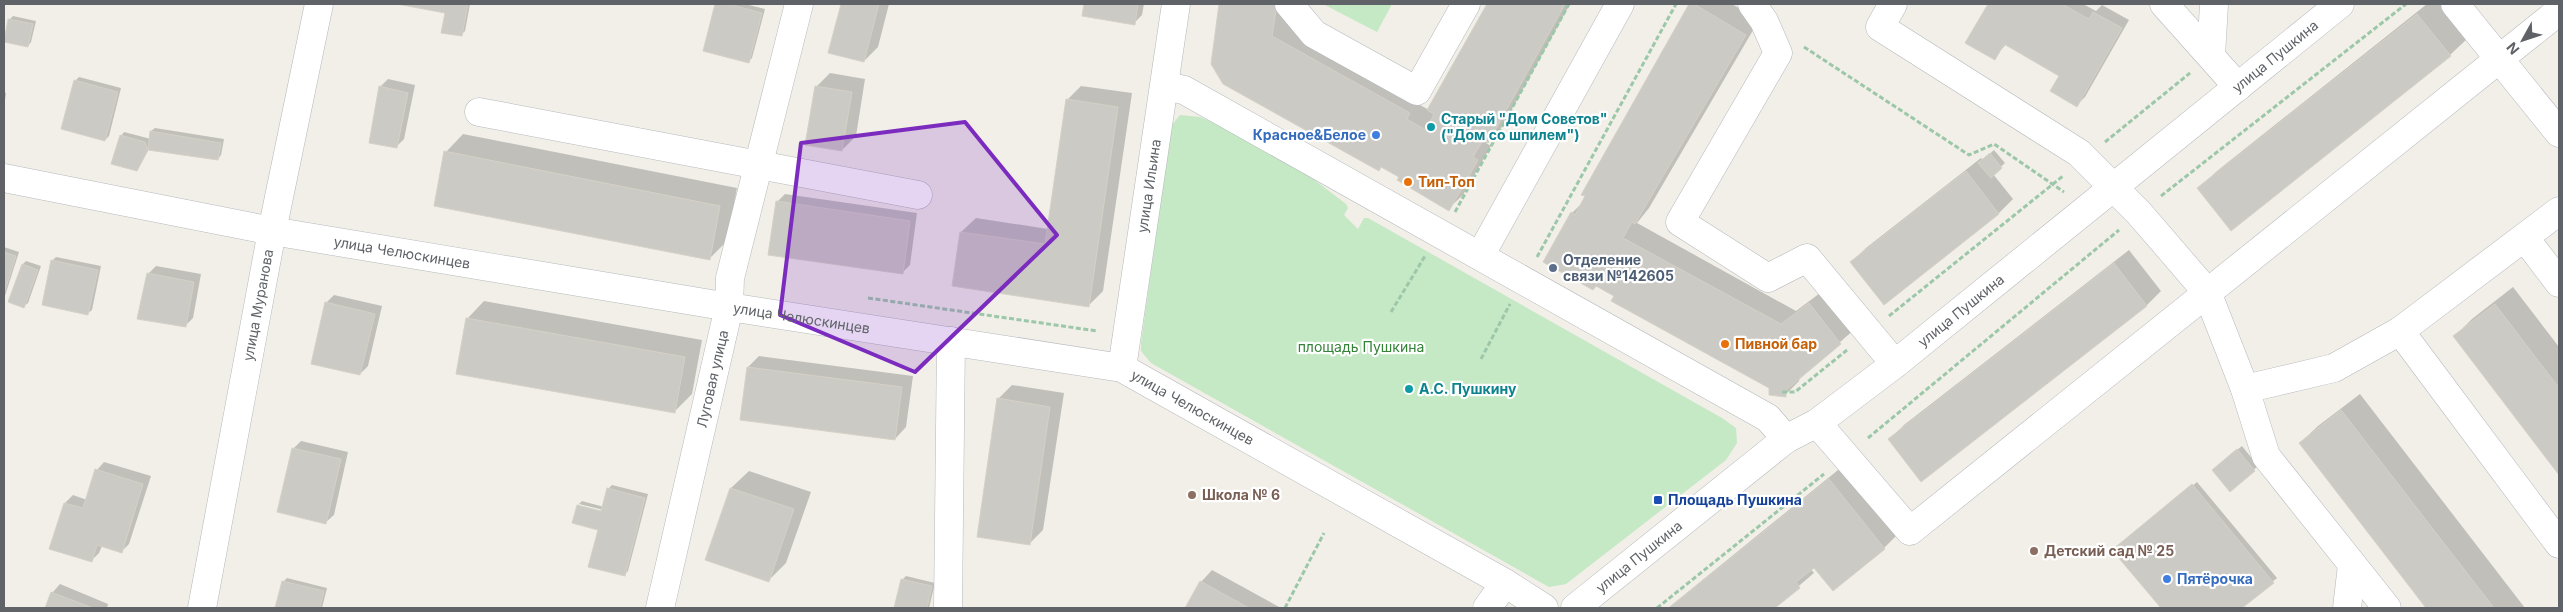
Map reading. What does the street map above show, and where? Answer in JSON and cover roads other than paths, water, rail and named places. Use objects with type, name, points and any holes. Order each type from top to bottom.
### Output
[{"type":"street","name":"улица Муранова","points":[[202,608],[272,230],[319,4]]},
{"type":"street","name":"Луговая улица","points":[[660,608],[729,307],[730,278],[799,4]]},
{"type":"street","name":"улица Ильина","points":[[1122,368],[1166,86],[1176,4]]},
{"type":"street","points":[[1289,4],[1314,34],[1417,91],[1466,4]]},
{"type":"street","points":[[1480,256],[1620,4]]},
{"type":"street","points":[[1893,4],[1880,26],[2079,153],[2139,214],[2207,292],[2245,389],[2266,456],[2387,608]]},
{"type":"street","points":[[2164,4],[2238,87]]},
{"type":"street","points":[[2211,56],[2214,4]]},
{"type":"street","name":"улица Пушкина","points":[[1574,608],[1786,439],[1817,423],[1895,364],[2340,4]]},
{"type":"street","points":[[2455,4],[2559,133]]},
{"type":"street","points":[[1763,9],[1778,53],[1680,222],[1768,278],[1808,258],[1895,364]]},
{"type":"street","points":[[1817,423],[1910,531],[2559,12]]},
{"type":"street","points":[[1166,86],[1184,90],[1768,418],[1786,439]]},
{"type":"street","points":[[480,112],[918,195]]},
{"type":"street","name":"улица Челюскинцев","points":[[4,178],[272,230],[729,307],[1122,368],[1505,583],[1544,608]]},
{"type":"street","points":[[2245,389],[2334,368],[2400,330],[2559,212]]},
{"type":"street","points":[[2525,238],[2559,283]]},
{"type":"street","points":[[2400,330],[2559,544]]},
{"type":"street","points":[[948,608],[951,341]]},
{"type":"street","points":[[2347,608],[2352,564]]},
{"type":"street","points":[[1487,608],[1505,583]]},
{"type":"place","name":"Старый \"Дом Советов\" (\"Дом со шпилем\")","points":[[1431,127]]},
{"type":"place","name":"Красное&Белое","points":[[1376,135]]},
{"type":"place","name":"Тип-Топ","points":[[1408,182]]},
{"type":"place","name":"Отделение связи №142605","points":[[1553,268]]},
{"type":"place","name":"Пивной бар","points":[[1725,344]]},
{"type":"place","name":"А.С. Пушкину","points":[[1409,389]]},
{"type":"place","name":"Школа № 6","points":[[1192,495]]},
{"type":"place","name":"Площадь Пушкина","points":[[1658,500]]},
{"type":"place","name":"Детский сад № 25","points":[[2034,551]]},
{"type":"place","name":"Пятёрочка","points":[[2167,579]]},
{"type":"park label","name":"площадь Пушкина","points":[[1361,347]]}]
